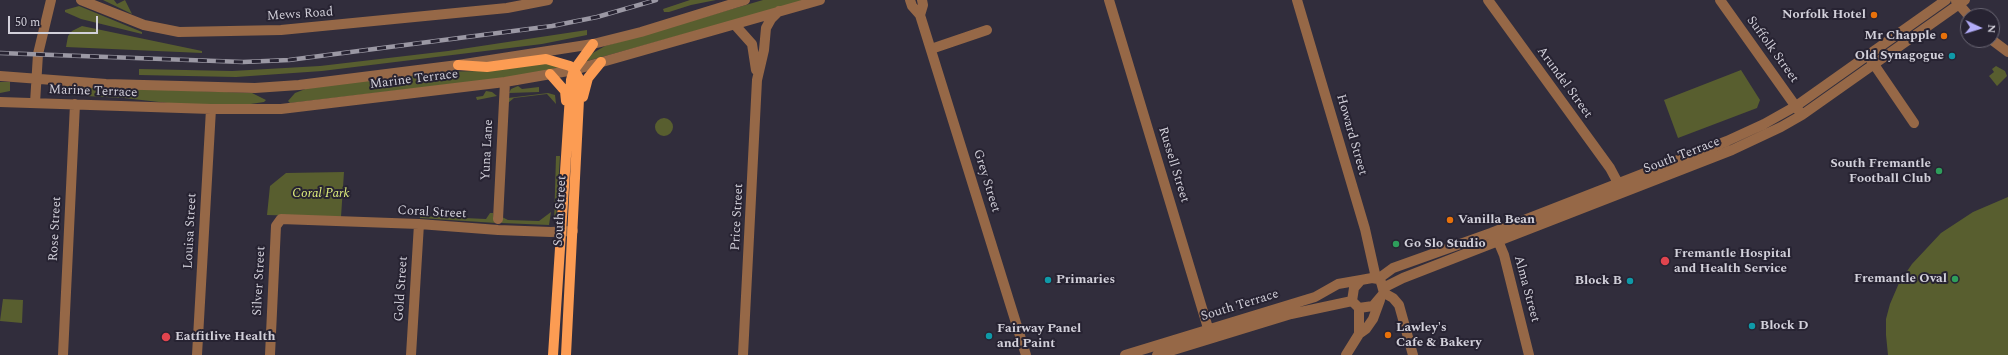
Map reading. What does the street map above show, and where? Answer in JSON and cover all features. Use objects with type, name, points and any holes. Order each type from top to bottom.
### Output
[{"type":"main road","name":"South Street","points":[[553,355],[571,80],[574,70],[593,44]]},
{"type":"main road","points":[[458,65],[488,67],[546,59],[564,64],[574,70]]},
{"type":"main road","points":[[579,117],[588,78],[601,62]]},
{"type":"main road","name":"South Street","points":[[566,355],[579,117],[580,80],[574,70]]},
{"type":"main road","points":[[550,74],[565,91],[568,119]]},
{"type":"street","points":[[34,103],[38,54],[51,0]]},
{"type":"street","name":"Mews Road","points":[[82,0],[144,25],[179,32],[281,30],[507,8],[548,0]]},
{"type":"street","name":"Marine Terrace","points":[[0,76],[106,84],[255,88],[299,85],[458,65],[593,44],[641,32],[745,0]]},
{"type":"street","name":"Marine Terrace","points":[[0,102],[211,109],[281,109],[505,82],[574,70],[820,0]]},
{"type":"street","name":"Grey Street","points":[[910,0],[912,6],[920,15],[1026,355]]},
{"type":"street","name":"Grey Street","points":[[920,15],[923,4],[922,0]]},
{"type":"street","name":"Russell Street","points":[[1109,0],[1210,334]]},
{"type":"street","name":"Howard Street","points":[[1297,0],[1365,229],[1380,287]]},
{"type":"street","name":"Arundel Street","points":[[1488,0],[1610,168],[1618,183]]},
{"type":"street","name":"Suffolk Street","points":[[1720,0],[1802,116]]},
{"type":"street","name":"South Terrace","points":[[1157,355],[1210,334],[1315,297],[1338,284],[1360,280],[1380,287],[1618,183],[1727,141],[1764,124],[1796,106],[1946,0]]},
{"type":"street","name":"South Terrace","points":[[1496,236],[1732,150],[1802,116],[1959,2]]},
{"type":"street","name":"Price Street","points":[[743,355],[757,80],[764,50],[766,28],[780,11]]},
{"type":"street","name":"Price Street","points":[[735,25],[752,44],[757,80]]},
{"type":"street","points":[[931,49],[987,30]]},
{"type":"street","points":[[1868,55],[1914,123]]},
{"type":"street","name":"Yuna Lane","points":[[498,219],[505,82]]},
{"type":"street","name":"Rose Street","points":[[63,355],[75,104]]},
{"type":"street","name":"Louisa Street","points":[[197,355],[211,109]]},
{"type":"street","name":"Coral Street","points":[[290,219],[419,224],[498,230],[551,232],[562,230],[573,231]]},
{"type":"street","name":"Silver Street","points":[[270,355],[276,226],[281,220],[290,219]]},
{"type":"street","name":"Gold Street","points":[[411,355],[419,224]]},
{"type":"street","name":"Alma Street","points":[[1496,236],[1504,255],[1529,355]]},
{"type":"street","points":[[1359,334],[1354,288],[1360,280]]},
{"type":"street","points":[[1346,355],[1359,334],[1366,330],[1373,319],[1380,287],[1399,305],[1413,355]]},
{"type":"street","name":"South Terrace","points":[[1126,355],[1291,314],[1355,304],[1373,306],[1380,287]]},
{"type":"green space","points":[[103,0],[114,0],[117,4],[125,0],[132,14]]},
{"type":"green space","points":[[690,0],[716,0],[664,12],[663,9]]},
{"type":"green space","points":[[763,0],[808,0],[587,61],[591,54],[605,46]]},
{"type":"green space","points":[[79,6],[142,32],[142,34],[81,19],[65,12],[65,10]]},
{"type":"green space","points":[[82,26],[202,51],[202,53],[66,47],[68,36],[72,31]]},
{"type":"green space","points":[[587,30],[587,35],[542,44],[322,71],[236,77],[139,75],[139,69],[232,71],[320,66],[448,51]]},
{"type":"green space","points":[[540,62],[561,67],[523,76],[290,103],[288,101],[295,93],[308,88],[435,72],[478,71]]},
{"type":"green space","points":[[1996,66],[2005,71],[2007,76],[1997,86],[1989,76],[1994,72],[1992,69]]},
{"type":"green space","points":[[1741,70],[1760,100],[1757,108],[1678,138],[1664,100]]},
{"type":"green space","points":[[0,82],[10,82],[10,91],[0,93]]},
{"type":"green space","points":[[63,86],[252,93],[266,100],[264,102],[244,105],[185,105],[124,98],[67,95],[62,94]]},
{"type":"green space","points":[[518,86],[522,89],[539,87],[539,92],[509,93],[511,89]]},
{"type":"green space","points":[[486,91],[492,92],[497,96],[477,100],[476,97],[483,96]]},
{"type":"green space","points":[[548,93],[555,95],[556,104],[547,94],[514,98],[508,103],[508,98]]},
{"type":"green space","points":[[664,118],[670,121],[673,127],[670,133],[664,136],[658,133],[655,127],[658,121]]},
{"type":"green space","points":[[556,156],[560,156],[556,220],[554,224]]},
{"type":"green space","name":"Coral Park","points":[[344,172],[341,217],[267,215],[270,186],[286,173]]},
{"type":"green space","name":"Fremantle Oval","points":[[2008,197],[2008,355],[1888,355],[1886,319],[1890,304],[1899,283],[1912,264],[1941,233],[1973,212]]},
{"type":"green space","points":[[551,212],[549,225],[502,223],[500,221],[502,217],[508,220],[539,221]]},
{"type":"green space","points":[[490,213],[493,213],[493,217],[496,218],[496,223],[420,218],[420,216],[486,219]]},
{"type":"green space","points":[[3,299],[23,300],[22,323],[0,321]]},
{"type":"railway","points":[[0,53],[243,62],[289,60],[552,26],[597,17],[656,0]]},
{"type":"place","name":"Norfolk Hotel","points":[[1874,15]]},
{"type":"place","name":"Mr Chapple","points":[[1944,36]]},
{"type":"place","name":"Old Synagogue","points":[[1952,56]]},
{"type":"place","name":"South Fremantle Football Club","points":[[1939,171]]},
{"type":"place","name":"Vanilla Bean","points":[[1450,220]]},
{"type":"place","name":"Go Slo Studio","points":[[1396,244]]},
{"type":"place","name":"Fremantle Hospital and Health Service","points":[[1665,261]]},
{"type":"place","name":"Fremantle Oval","points":[[1955,279]]},
{"type":"place","name":"Primaries","points":[[1048,280]]},
{"type":"place","name":"Block B","points":[[1630,281]]},
{"type":"place","name":"Block D","points":[[1752,326]]},
{"type":"place","name":"Lawley's Cafe & Bakery","points":[[1388,335]]},
{"type":"place","name":"Fairway Panel and Paint","points":[[989,336]]},
{"type":"place","name":"Eatfitlive Health","points":[[166,337]]}]
